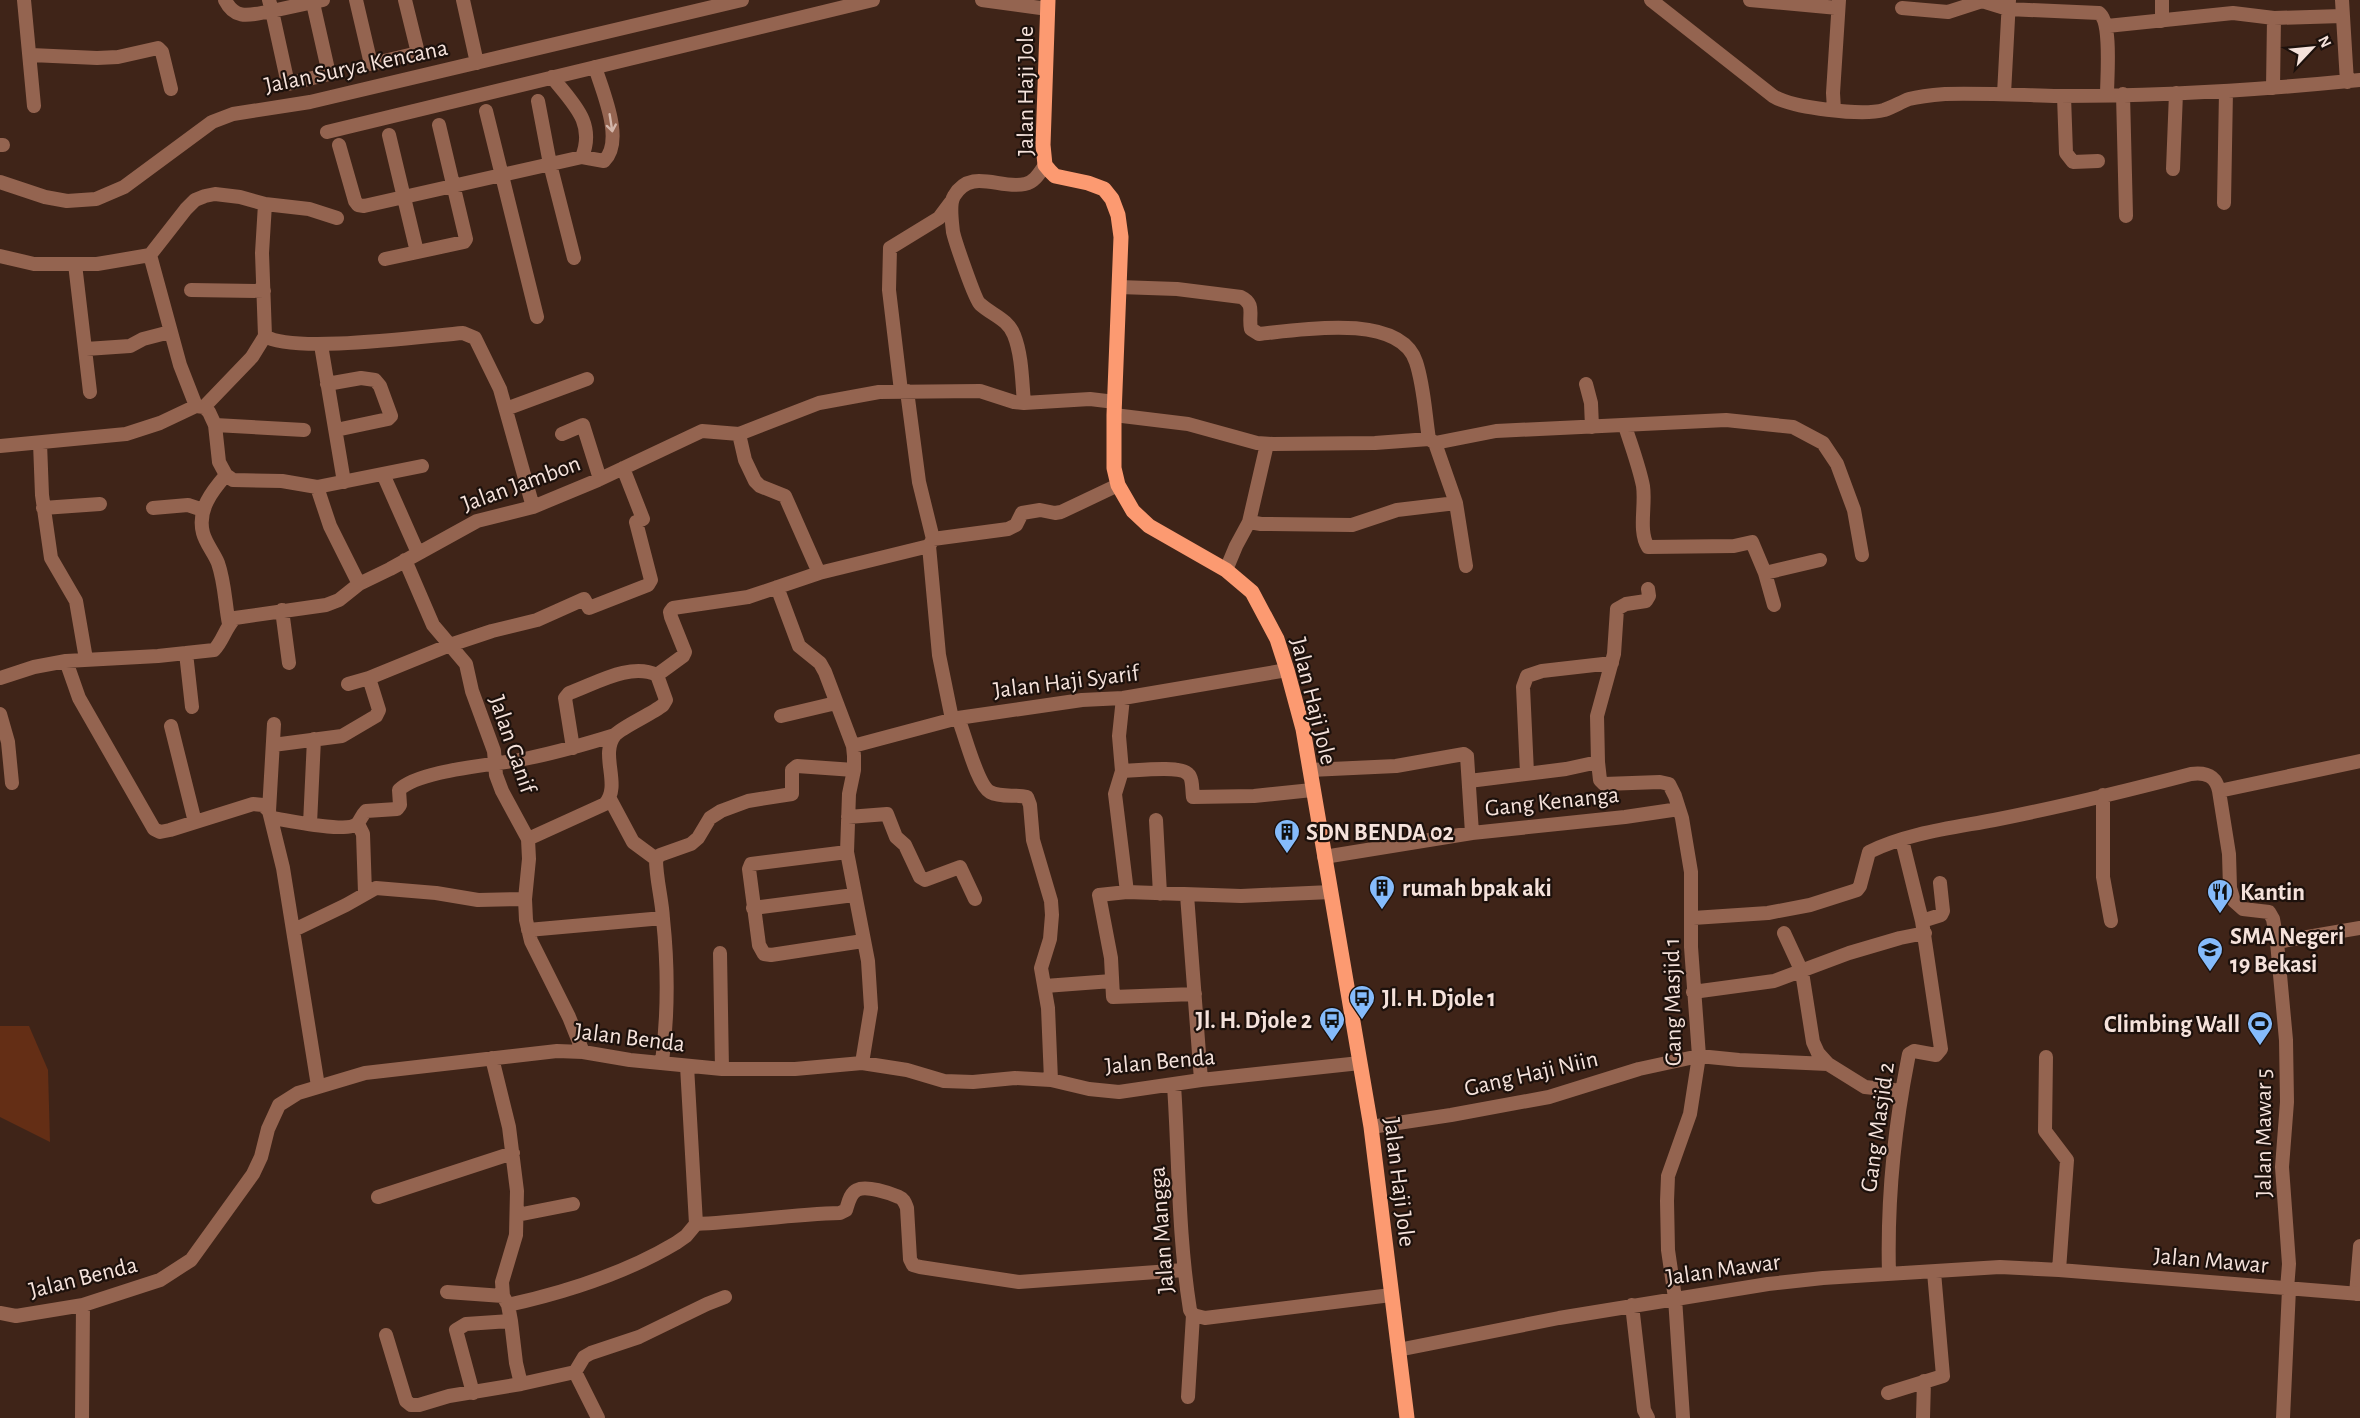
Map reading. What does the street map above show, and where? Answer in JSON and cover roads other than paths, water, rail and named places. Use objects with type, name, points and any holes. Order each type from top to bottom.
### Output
[{"type":"main road","name":"Jalan Haji Jole","points":[[1048,5],[1043,145],[1045,165],[1055,176],[1096,185],[1104,189],[1112,199],[1120,224],[1114,468],[1118,484],[1133,511],[1149,526],[1226,570],[1252,592],[1277,639],[1303,729],[1371,1127],[1407,1418]]},
{"type":"street","points":[[24,0],[32,21],[34,106]]},
{"type":"street","points":[[225,0],[234,13],[242,16],[270,6],[316,1],[329,74],[288,84],[270,6]]},
{"type":"street","points":[[356,0],[372,64],[418,53],[405,0]]},
{"type":"street","points":[[463,0],[477,63]]},
{"type":"street","name":"Jalan Surya Kencana","points":[[0,182],[45,197],[67,201],[96,199],[124,188],[212,122],[233,114],[310,102],[742,0]]},
{"type":"street","points":[[327,132],[873,0]]},
{"type":"street","points":[[982,0],[1048,5]]},
{"type":"street","points":[[1651,0],[1782,102],[1802,107],[1834,110],[1882,111],[1910,99],[1925,96],[2176,93],[2354,81],[2342,16],[2342,0]]},
{"type":"street","points":[[1750,0],[1838,4],[1834,110]]},
{"type":"street","points":[[2162,0],[2162,21]]},
{"type":"street","points":[[1902,8],[1948,12],[1982,1],[2098,13],[2105,19],[2107,26],[2107,95]]},
{"type":"street","points":[[2004,94],[2009,5]]},
{"type":"street","points":[[2107,26],[2233,13],[2274,18],[2342,16]]},
{"type":"street","points":[[2273,88],[2274,18]]},
{"type":"street","points":[[31,55],[55,58],[118,57],[158,48],[162,52],[171,89]]},
{"type":"street","points":[[339,145],[355,201],[358,205],[364,206],[582,157],[604,160],[608,157],[612,141],[612,121],[595,67]]},
{"type":"street","points":[[552,77],[581,115],[587,128],[586,147],[582,157]]},
{"type":"street","points":[[2224,203],[2226,91]]},
{"type":"street","points":[[2173,169],[2176,93]]},
{"type":"street","points":[[2123,94],[2126,216]]},
{"type":"street","points":[[2064,96],[2066,153],[2073,162],[2098,161]]},
{"type":"street","points":[[538,101],[550,164],[574,258]]},
{"type":"street","points":[[486,111],[537,317]]},
{"type":"street","points":[[385,259],[464,242],[466,239],[438,125]]},
{"type":"street","points":[[389,135],[417,252]]},
{"type":"street","points":[[1045,165],[1036,177],[1024,184],[974,180],[966,183],[954,195],[939,218],[923,230],[890,248],[889,290],[919,482],[931,542],[939,655],[951,706],[967,739],[979,780],[984,788],[1000,796],[1028,797],[1033,840],[1051,901],[1050,939],[1041,968],[1048,1008],[1051,1080]]},
{"type":"street","points":[[0,256],[34,264],[97,264],[150,255],[195,200],[215,194],[240,197],[265,204],[309,209],[337,218]]},
{"type":"street","points":[[951,202],[953,233],[978,303],[1005,321],[1013,332],[1017,345],[1024,403]]},
{"type":"street","points":[[265,204],[262,253],[265,336],[280,343],[321,345],[470,334],[484,352],[506,409],[533,507]]},
{"type":"street","points":[[150,255],[170,332],[200,406],[209,412],[215,425],[219,462],[226,475],[233,480],[282,481],[317,487],[422,466]]},
{"type":"street","points":[[75,264],[90,392]]},
{"type":"street","points":[[1119,287],[1177,289],[1241,297],[1248,300],[1251,305],[1251,329],[1259,334],[1314,328],[1338,328],[1383,333],[1404,344],[1416,362],[1432,441],[1456,503],[1466,566]]},
{"type":"street","points":[[191,290],[264,291]]},
{"type":"street","points":[[86,349],[130,346],[143,339],[170,332]]},
{"type":"street","points":[[0,446],[126,434],[160,423],[200,406],[245,365],[265,336]]},
{"type":"street","points":[[321,345],[344,482]]},
{"type":"street","points":[[327,384],[361,378],[375,380],[380,386],[391,416],[388,419],[336,430]]},
{"type":"street","points":[[506,409],[587,379]]},
{"type":"street","points":[[1586,384],[1591,403],[1592,427]]},
{"type":"street","name":"Jalan Jambon","points":[[229,624],[235,618],[326,605],[339,600],[359,584],[477,521],[533,507],[600,479],[702,431],[739,434],[819,403],[841,397],[904,391],[980,392],[1024,403],[1090,399],[1115,408],[1267,444],[1432,441],[1496,431],[1726,420],[1793,427],[1814,436],[1829,451],[1854,510],[1863,555]]},
{"type":"street","points":[[215,425],[304,430]]},
{"type":"street","points":[[562,434],[583,425],[600,479]]},
{"type":"street","points":[[1625,426],[1643,488],[1643,521],[1645,543],[1648,547],[1734,546],[1752,542],[1765,573],[1774,605]]},
{"type":"street","points":[[739,434],[755,481],[760,486],[785,496],[819,573]]},
{"type":"street","points":[[40,443],[43,508],[51,558],[76,601],[86,659]]},
{"type":"street","points":[[1226,570],[1249,522],[1267,444]]},
{"type":"street","points":[[348,684],[369,678],[450,645],[537,620],[584,599],[589,608],[648,585],[651,580],[636,522],[643,519],[622,468]]},
{"type":"street","points":[[383,474],[418,553]]},
{"type":"street","points":[[0,678],[34,667],[66,661],[214,650],[220,644],[229,624],[220,573],[203,533],[203,510],[211,492],[226,475]]},
{"type":"street","points":[[657,675],[683,656],[685,652],[671,617],[670,612],[673,608],[727,602],[819,573],[931,542],[1008,529],[1016,525],[1022,513],[1040,510],[1061,512],[1118,484]]},
{"type":"street","points":[[317,487],[330,526],[359,584]]},
{"type":"street","points":[[1249,522],[1352,525],[1397,510],[1456,503]]},
{"type":"street","points":[[43,508],[100,504]]},
{"type":"street","points":[[153,508],[188,505],[203,510]]},
{"type":"street","name":"Jalan Ganif","points":[[405,560],[433,625],[466,664],[472,691],[494,752],[496,775],[528,839],[529,859],[525,899],[531,941],[569,1017],[583,1052]]},
{"type":"street","points":[[1765,573],[1820,560]]},
{"type":"street","points":[[777,587],[800,646],[820,663],[825,672],[853,746],[854,770],[849,794],[847,852],[868,962],[871,1008],[862,1063]]},
{"type":"street","points":[[1469,781],[1598,762],[1597,716],[1602,689],[1612,663],[1617,609],[1622,605],[1646,601],[1649,596],[1648,589]]},
{"type":"street","points":[[282,610],[289,663]]},
{"type":"street","points":[[186,653],[192,707]]},
{"type":"street","points":[[66,661],[79,698],[115,758],[149,823],[160,832],[253,804],[263,805],[270,814],[310,824],[325,827],[352,826],[358,824],[366,811],[397,808],[400,805],[399,790],[403,786],[461,768],[495,765],[573,748],[615,735],[657,710],[666,700],[657,675],[646,670],[631,671],[569,693],[565,698],[573,748]]},
{"type":"street","points":[[1527,773],[1523,687],[1527,676],[1542,671],[1612,663]]},
{"type":"street","name":"Jalan Haji Syarif","points":[[853,746],[955,718],[1082,700],[1123,698],[1287,670]]},
{"type":"street","points":[[273,745],[342,736],[378,715],[379,710],[369,678]]},
{"type":"street","points":[[1123,698],[1119,736],[1122,771],[1115,794],[1127,892]]},
{"type":"street","points":[[781,716],[836,704]]},
{"type":"street","points":[[0,714],[8,742],[12,783]]},
{"type":"street","points":[[274,724],[270,814],[294,930],[318,1086]]},
{"type":"street","points":[[171,726],[195,822]]},
{"type":"street","points":[[528,839],[606,804],[612,790],[609,753],[615,735]]},
{"type":"street","points":[[310,824],[314,739]]},
{"type":"street","points":[[1310,770],[1396,766],[1464,754],[1467,756],[1472,832]]},
{"type":"street","points":[[1693,918],[1768,913],[1810,905],[1857,890],[1869,852],[1902,840],[2201,773],[2210,776],[2217,783],[2219,791],[2360,761]]},
{"type":"street","name":"Gang Masjid 1","points":[[1598,762],[1600,780],[1604,784],[1660,782],[1669,784],[1679,809],[1691,872],[1693,992],[1700,1056],[1690,1114],[1668,1176],[1668,1250],[1675,1298],[1678,1418]]},
{"type":"street","points":[[656,859],[660,855],[691,844],[698,838],[710,818],[721,811],[748,801],[792,794],[792,770],[797,766],[854,770]]},
{"type":"street","points":[[1122,771],[1158,769],[1185,772],[1190,777],[1193,797],[1254,796],[1312,790]]},
{"type":"street","name":"Jalan Mawar 5","points":[[2219,791],[2228,849],[2230,888],[2234,901],[2242,909],[2269,912],[2273,919],[2277,942],[2286,1040],[2287,1102],[2282,1167],[2289,1264],[2283,1418]]},
{"type":"street","points":[[2103,795],[2103,877],[2111,921]]},
{"type":"street","points":[[610,799],[633,842],[656,859],[663,918],[666,978],[662,1062]]},
{"type":"street","name":"Gang Kenanga","points":[[1324,857],[1472,832],[1625,817],[1679,809]]},
{"type":"street","points":[[848,817],[887,814],[896,837],[906,846],[920,877],[925,880],[960,867],[975,899]]},
{"type":"street","points":[[1156,820],[1160,894]]},
{"type":"street","points":[[358,824],[363,834],[365,893]]},
{"type":"street","name":"Gang Masjid 2","points":[[1889,1274],[1890,1186],[1909,1054],[1914,1051],[1936,1054],[1941,1049],[1924,927],[1902,840]]},
{"type":"street","points":[[847,852],[751,864],[749,869],[759,945],[764,954],[771,955],[863,940]]},
{"type":"street","points":[[1693,992],[1774,981],[1849,953],[1900,938],[1924,927],[1941,915],[1943,911],[1940,883]]},
{"type":"street","points":[[294,930],[376,888],[475,899],[525,899]]},
{"type":"street","points":[[1195,994],[1114,998],[1111,958],[1099,897],[1103,893],[1241,896],[1331,892]]},
{"type":"street","points":[[753,908],[854,895]]},
{"type":"street","points":[[1187,895],[1201,1080]]},
{"type":"street","points":[[528,930],[663,918]]},
{"type":"street","points":[[2277,942],[2360,928]]},
{"type":"street","points":[[1784,933],[1802,972],[1818,1053],[1828,1064],[1865,1087],[1902,1091]]},
{"type":"street","points":[[720,953],[722,1068]]},
{"type":"street","points":[[1045,986],[1112,981]]},
{"type":"street","name":"Jalan Benda","points":[[0,1313],[16,1316],[83,1305],[160,1280],[190,1260],[253,1174],[261,1157],[268,1129],[279,1105],[298,1093],[365,1073],[536,1052],[583,1052],[630,1060],[722,1068],[795,1069],[862,1063],[907,1070],[944,1081],[973,1082],[1015,1078],[1051,1080],[1089,1089],[1119,1092],[1201,1080],[1360,1063]]},
{"type":"street","name":"Gang Haji Niin","points":[[1371,1127],[1549,1097],[1639,1069],[1700,1056],[1828,1064]]},
{"type":"street","points":[[2046,1057],[2045,1131],[2067,1160],[2059,1270]]},
{"type":"street","points":[[492,1058],[506,1108],[513,1153],[516,1235],[502,1282],[511,1321],[516,1363],[522,1384]]},
{"type":"street","points":[[447,1292],[506,1301],[566,1292],[606,1278],[686,1236],[696,1224],[687,1066]]},
{"type":"street","name":"Jalan Mangga","points":[[1174,1085],[1184,1270],[1190,1310],[1193,1315],[1205,1318],[1391,1294]]},
{"type":"street","points":[[378,1197],[513,1153]]},
{"type":"street","points":[[696,1224],[840,1213],[846,1210],[853,1192],[859,1188],[866,1188],[898,1197],[904,1201],[907,1208],[910,1259],[914,1265],[920,1267],[1019,1282],[1184,1270]]},
{"type":"street","points":[[517,1215],[573,1204]]},
{"type":"street","points":[[2358,1294],[2360,1246]]},
{"type":"street","name":"Jalan Mawar","points":[[1398,1350],[1632,1305],[1768,1284],[2000,1267],[2358,1294]]},
{"type":"street","points":[[1888,1393],[1940,1377],[1944,1371],[1934,1272]]},
{"type":"street","points":[[386,1335],[406,1401],[411,1405],[419,1405],[449,1396],[522,1384],[575,1372],[584,1357],[591,1353],[639,1338],[724,1297]]},
{"type":"street","points":[[82,1418],[83,1305]]},
{"type":"street","points":[[1632,1305],[1644,1410],[1648,1418]]},
{"type":"street","points":[[1188,1397],[1193,1315]]},
{"type":"street","points":[[473,1393],[456,1330],[466,1324],[511,1321]]},
{"type":"street","points":[[575,1372],[598,1418]]},
{"type":"street","points":[[1923,1418],[1924,1381]]},
{"type":"place","name":"SDN BENDA 02","points":[[1287,855]]},
{"type":"place","name":"rumah bpak aki","points":[[1382,911]]},
{"type":"place","name":"Kantin","points":[[2220,915]]},
{"type":"place","name":"SMA Negeri 19 Bekasi","points":[[2210,973]]},
{"type":"place","name":"Jl. H. Djole 1","points":[[1362,1021]]},
{"type":"place","name":"Jl. H. Djole 2","points":[[1332,1043]]},
{"type":"place","name":"Climbing Wall","points":[[2260,1047]]}]
